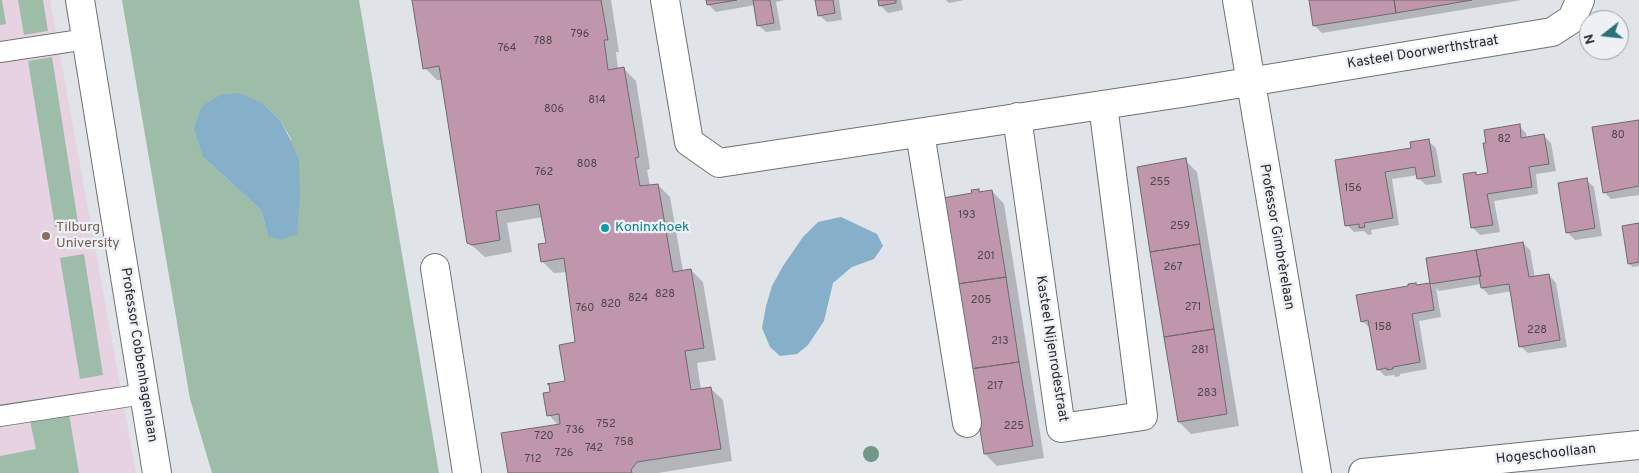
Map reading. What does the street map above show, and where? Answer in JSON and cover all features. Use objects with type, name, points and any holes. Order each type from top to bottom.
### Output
[{"type":"street","name":"Professor Cobbenhagenlaan","points":[[80,0],[157,473]]},
{"type":"street","points":[[665,0],[689,142],[719,163],[1250,82]]},
{"type":"street","name":"Professor Gimbrèrelaan","points":[[1237,0],[1317,473]]},
{"type":"street","name":"Kasteel Doorwerthstraat","points":[[1250,82],[1552,32],[1572,19],[1580,0]]},
{"type":"street","name":"Kasteel Nijenrodestraat","points":[[1016,117],[1061,428],[1143,416],[1104,105]]},
{"type":"street","points":[[920,133],[966,423]]},
{"type":"street","points":[[435,268],[467,473]]},
{"type":"street","name":"Hogeschoollaan","points":[[1363,473],[1639,445]]},
{"type":"lane","points":[[0,52],[87,39]]},
{"type":"lane","points":[[0,416],[144,394]]},
{"type":"shaded area","name":"Tilburg University","points":[[0,0],[50,0],[136,473],[0,473]]},
{"type":"green space","points":[[0,0],[2,0],[6,24],[0,25]]},
{"type":"green space","points":[[18,0],[43,0],[48,31],[24,35]]},
{"type":"green space","points":[[122,0],[359,0],[439,473],[212,473],[190,399]],"holes":[[[264,104],[280,120],[291,139],[268,236],[261,210],[203,157]]]},
{"type":"green space","points":[[52,57],[78,223],[55,227],[28,61]]},
{"type":"green space","points":[[84,254],[103,375],[80,379],[60,258]]},
{"type":"green space","points":[[69,414],[79,473],[0,473],[0,456],[36,449],[30,421]]},
{"type":"water","points":[[239,93],[264,104],[280,120],[299,160],[300,197],[297,234],[281,240],[268,236],[261,210],[203,157],[194,128],[202,106],[220,95]]},
{"type":"water","points":[[841,217],[877,234],[883,246],[874,259],[852,267],[833,283],[824,321],[808,345],[797,354],[780,356],[770,347],[762,328],[772,286],[803,237],[818,222]]},
{"type":"building","name":"Koninxhoek","points":[[412,0],[601,0],[608,40],[604,40],[608,70],[624,67],[639,157],[635,158],[640,186],[658,184],[673,272],[691,269],[704,348],[685,351],[691,390],[711,387],[721,449],[637,462],[631,470],[632,473],[508,473],[501,433],[560,424],[559,414],[547,416],[543,393],[550,392],[549,384],[547,384],[565,381],[559,345],[575,342],[564,258],[541,262],[538,244],[546,243],[539,204],[496,211],[500,240],[472,245],[467,243],[439,66],[423,69]]},
{"type":"building","points":[[706,0],[737,0],[707,5]]},
{"type":"building","points":[[753,0],[770,0],[774,23],[757,26]]},
{"type":"building","points":[[815,0],[833,0],[835,13],[818,16]]},
{"type":"building","points":[[878,0],[896,0],[896,3],[879,6]]},
{"type":"building","points":[[1309,0],[1394,0],[1396,13],[1313,26]]},
{"type":"building","points":[[1394,0],[1472,0],[1396,13]]},
{"type":"building","points":[[1639,120],[1639,186],[1603,193],[1592,127]]},
{"type":"building","points":[[1520,124],[1521,138],[1544,134],[1549,164],[1529,167],[1532,187],[1487,194],[1493,225],[1471,228],[1463,174],[1476,172],[1476,175],[1488,173],[1483,143],[1486,143],[1484,130]]},
{"type":"building","points":[[1429,139],[1435,176],[1417,179],[1415,167],[1385,172],[1393,218],[1364,223],[1365,227],[1359,228],[1359,224],[1345,226],[1335,160],[1411,148],[1410,142]]},
{"type":"building","points":[[1186,158],[1200,244],[1150,252],[1137,167]]},
{"type":"building","points":[[1587,178],[1595,228],[1566,233],[1558,183]]},
{"type":"building","points":[[979,189],[979,192],[992,190],[1006,277],[957,284],[943,198],[972,193],[971,190]]},
{"type":"building","points":[[1639,223],[1639,262],[1628,264],[1622,226]]},
{"type":"building","points":[[1523,242],[1529,277],[1549,274],[1560,340],[1519,347],[1509,284],[1481,288],[1479,276],[1481,276],[1476,250]]},
{"type":"building","points":[[1200,244],[1214,329],[1164,337],[1150,252]]},
{"type":"building","points":[[1476,250],[1481,276],[1430,284],[1426,258]]},
{"type":"building","points":[[1006,277],[1019,362],[970,369],[957,284]]},
{"type":"building","points":[[1416,283],[1416,285],[1430,283],[1434,310],[1412,314],[1420,362],[1393,367],[1393,369],[1377,370],[1368,320],[1361,322],[1356,295]]},
{"type":"building","points":[[1214,329],[1227,414],[1178,422],[1164,337]]},
{"type":"building","points":[[1019,362],[1033,446],[984,454],[970,369]]},
{"type":"place","name":"Koninxhoek","points":[[605,228]]},
{"type":"place","name":"Tilburg University","points":[[46,236]]}]
